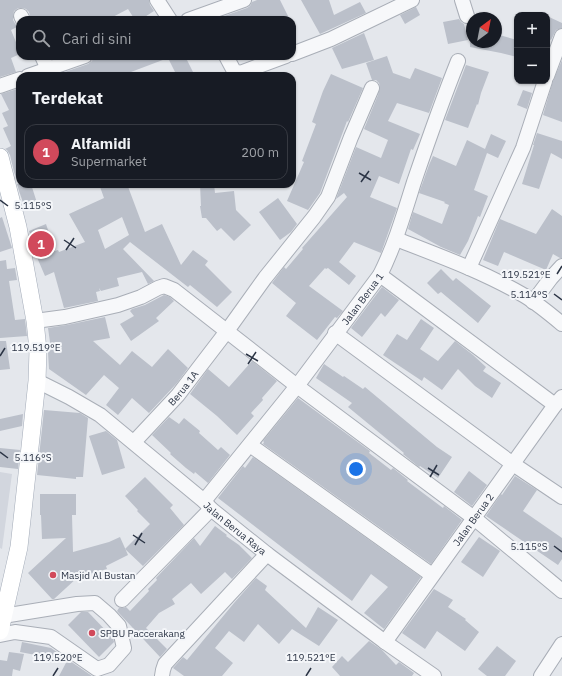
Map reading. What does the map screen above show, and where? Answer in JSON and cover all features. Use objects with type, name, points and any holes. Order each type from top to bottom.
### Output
[{"type":"main road","points":[[0,157],[18,227],[35,321],[38,350],[37,382],[19,547],[1,621]]},
{"type":"street","points":[[157,0],[167,16]]},
{"type":"street","points":[[210,16],[244,0]]},
{"type":"street","points":[[296,53],[331,40],[412,0]]},
{"type":"street","points":[[462,0],[466,13]]},
{"type":"street","points":[[550,68],[562,36]]},
{"type":"street","points":[[44,60],[50,72],[76,60]]},
{"type":"street","points":[[228,60],[234,71],[237,72]]},
{"type":"street","points":[[243,72],[275,60]]},
{"type":"street","name":"Jalan Berua 1","points":[[122,600],[208,505],[250,445],[297,386],[335,333],[380,275],[396,239],[458,61]]},
{"type":"street","points":[[0,86],[16,80]]},
{"type":"street","points":[[469,268],[523,148],[544,84]]},
{"type":"street","name":"Berua 1A","points":[[134,442],[178,395],[265,278],[314,217],[328,197],[372,88]]},
{"type":"street","points":[[396,239],[469,268],[498,282],[526,297],[562,324]]},
{"type":"street","points":[[533,302],[562,266]]},
{"type":"street","points":[[380,275],[559,401]]},
{"type":"street","points":[[35,321],[65,317],[118,305],[141,297],[164,286],[174,290],[297,386],[474,518],[562,591]]},
{"type":"street","points":[[335,333],[513,464],[562,497]]},
{"type":"street","name":"Jalan Berua Raya","points":[[37,382],[69,397],[100,415],[267,554],[385,642],[434,676]]},
{"type":"street","name":"Jalan Berua 2","points":[[385,642],[559,401]]},
{"type":"street","points":[[250,445],[432,576]]},
{"type":"street","points":[[162,676],[162,670],[165,664],[267,554]]},
{"type":"street","points":[[0,634],[15,632],[51,637],[96,669],[109,665],[124,648],[119,626],[95,603],[77,604],[1,621]]},
{"type":"street","points":[[542,676],[556,665],[562,644]]},
{"type":"shaded area","points":[[0,472],[12,474],[2,549],[0,548]]},
{"type":"building","points":[[0,0],[149,0],[154,11],[146,16],[132,16],[128,9],[115,16],[30,16],[26,9],[18,8],[14,11],[13,16],[16,28],[11,30],[16,42],[16,56],[11,58],[16,72],[0,77]]},
{"type":"building","points":[[257,0],[280,0],[288,16],[224,16],[247,8],[252,2]]},
{"type":"building","points":[[301,0],[329,0],[334,15],[360,2],[366,13],[320,34]]},
{"type":"building","points":[[416,7],[420,15],[405,24],[400,15]]},
{"type":"building","points":[[550,17],[562,23],[562,28],[556,30],[551,40]]},
{"type":"building","points":[[459,19],[464,24],[466,40],[448,44],[443,22]]},
{"type":"building","points":[[364,33],[374,60],[342,69],[332,48]]},
{"type":"building","points":[[502,36],[514,39],[514,56],[475,48],[502,48]]},
{"type":"building","points":[[387,56],[393,73],[410,79],[415,68],[442,78],[429,113],[397,103],[388,121],[420,134],[413,150],[411,149],[399,184],[379,176],[370,197],[397,208],[381,253],[354,242],[339,262],[356,276],[349,285],[328,268],[325,268],[309,286],[343,311],[337,318],[335,317],[317,340],[286,316],[296,303],[272,283],[284,267],[286,269],[303,249],[302,248],[347,197],[344,193],[336,199],[356,147],[381,158],[388,140],[364,129],[380,87],[376,80],[372,80],[366,63]]},
{"type":"building","points":[[163,60],[131,72],[65,72],[88,64],[92,61]]},
{"type":"building","points":[[169,60],[187,60],[193,72],[175,72]]},
{"type":"building","points":[[562,60],[562,122],[543,115],[553,81]]},
{"type":"building","points":[[466,65],[489,72],[478,105],[477,104],[468,128],[445,120]]},
{"type":"building","points":[[331,74],[363,88],[348,122],[347,121],[320,193],[308,210],[287,201],[293,188],[296,188],[296,180],[304,162],[302,161],[316,124],[312,122]]},
{"type":"building","points":[[16,89],[16,177],[10,155],[5,149],[11,146],[3,128],[8,126],[2,113],[9,110],[1,94]]},
{"type":"building","points":[[523,90],[532,93],[527,109],[517,105]]},
{"type":"building","points":[[537,133],[562,141],[562,159],[551,153],[539,189],[522,184]]},
{"type":"building","points":[[491,134],[506,141],[498,158],[487,153],[474,190],[488,196],[480,217],[478,216],[468,241],[460,255],[441,247],[408,229],[413,212],[442,224],[449,205],[444,203],[445,202],[419,193],[433,156],[456,166],[467,140],[485,149]]},
{"type":"building","points":[[18,188],[32,188],[38,206],[26,211]]},
{"type":"building","points":[[100,188],[128,188],[145,232],[162,224],[181,265],[193,250],[208,261],[205,265],[232,292],[217,307],[190,285],[188,287],[130,242],[123,249],[154,281],[148,284],[142,272],[117,278],[119,286],[101,291],[99,288],[100,291],[96,292],[98,301],[64,308],[54,272],[45,276],[36,255],[34,256],[30,239],[32,238],[29,231],[46,224],[55,251],[58,250],[59,252],[85,242],[69,214],[104,198]],"holes":[[[122,217],[129,235],[105,249],[98,230]]]},
{"type":"building","points":[[200,188],[214,188],[215,193],[234,191],[236,210],[251,225],[234,241],[221,228],[217,231],[206,218],[202,218]]},
{"type":"building","points":[[278,198],[297,224],[291,232],[280,240],[259,212]]},
{"type":"building","points":[[552,209],[562,216],[562,258],[553,254],[546,270],[504,252],[498,266],[483,260],[500,219],[536,234]]},
{"type":"building","points":[[2,217],[12,248],[0,252],[0,218]]},
{"type":"building","points":[[6,260],[7,269],[15,268],[17,280],[9,281],[15,320],[25,319],[27,336],[0,338],[0,261]]},
{"type":"building","points":[[441,269],[453,281],[456,278],[491,306],[478,323],[441,292],[438,294],[427,283]]},
{"type":"building","points":[[382,287],[399,300],[385,317],[381,313],[362,337],[351,328]]},
{"type":"building","points":[[164,295],[170,297],[174,301],[156,318],[159,321],[131,341],[120,324],[134,316],[130,311],[132,309],[145,305]]},
{"type":"building","points":[[105,317],[110,338],[93,341],[120,365],[132,351],[152,367],[168,349],[188,368],[177,383],[149,413],[132,398],[118,415],[106,405],[119,388],[104,375],[86,395],[49,369],[48,352],[51,349],[48,328]]},
{"type":"building","points":[[421,319],[434,328],[420,349],[438,361],[455,341],[486,367],[483,371],[501,383],[492,398],[475,386],[458,369],[442,390],[424,377],[422,381],[383,355],[397,334],[407,340]]},
{"type":"building","points":[[0,341],[6,341],[10,369],[0,370]]},
{"type":"building","points":[[252,361],[277,381],[251,413],[254,416],[237,435],[190,394],[208,369],[229,387]]},
{"type":"building","points":[[324,364],[363,389],[365,387],[437,447],[452,457],[438,478],[420,466],[419,467],[403,454],[404,453],[348,407],[352,403],[316,378]]},
{"type":"building","points":[[298,398],[370,451],[369,453],[391,470],[393,468],[408,480],[407,481],[443,508],[444,506],[462,520],[431,564],[263,444],[263,441]]},
{"type":"building","points":[[44,410],[80,413],[88,418],[83,477],[76,477],[76,479],[37,475]]},
{"type":"building","points":[[23,414],[22,426],[0,431],[0,419]]},
{"type":"building","points":[[169,417],[179,424],[184,418],[200,431],[199,433],[218,450],[221,447],[230,455],[208,483],[195,472],[194,474],[186,468],[152,435]]},
{"type":"building","points":[[106,431],[117,440],[125,468],[102,475],[89,436]]},
{"type":"building","points":[[0,448],[20,450],[18,469],[0,467]]},
{"type":"building","points":[[253,457],[421,577],[384,629],[364,613],[388,587],[371,574],[352,601],[218,498],[243,466],[245,468]]},
{"type":"building","points":[[469,471],[487,485],[472,506],[454,492]]},
{"type":"building","points":[[515,476],[537,490],[523,511],[562,538],[562,559],[558,565],[486,516]]},
{"type":"building","points":[[145,477],[173,505],[170,508],[184,525],[143,566],[125,549],[150,524],[125,496]]},
{"type":"building","points":[[40,494],[76,494],[76,515],[72,515],[73,552],[109,542],[120,537],[128,555],[106,566],[107,569],[78,577],[54,599],[52,599],[28,573],[66,538],[42,539]]},
{"type":"building","points":[[215,526],[239,545],[252,558],[232,579],[225,572],[201,594],[191,583],[172,599],[175,604],[159,613],[146,628],[167,649],[160,657],[117,611],[119,608],[126,607],[130,611],[149,591],[148,589],[157,580],[156,578],[194,538],[200,546]]},
{"type":"building","points":[[479,537],[500,551],[483,577],[461,562]]},
{"type":"building","points":[[256,578],[267,586],[265,590],[306,628],[318,607],[338,620],[319,646],[292,629],[279,644],[258,624],[244,642],[229,631],[215,648],[233,663],[222,676],[184,676],[173,668],[183,657],[187,660]]},
{"type":"building","points":[[434,589],[453,600],[448,607],[466,619],[465,620],[479,632],[465,651],[437,631],[425,649],[402,633]]},
{"type":"building","name":"SPBU Paccerakang","points":[[81,612],[88,612],[113,638],[114,642],[99,657],[68,625]]},
{"type":"building","points":[[369,641],[382,650],[396,665],[399,662],[414,673],[412,676],[340,676],[332,667],[342,656],[348,662]]},
{"type":"building","points":[[22,642],[51,648],[92,676],[59,676],[67,661],[20,652]]},
{"type":"building","points":[[497,646],[516,661],[505,676],[487,676],[478,669]]},
{"type":"building","points":[[9,652],[24,654],[20,671],[13,669],[12,676],[0,676],[0,660],[7,661]]},
{"type":"place","name":"Alfamidi","points":[[41,244]]},
{"type":"place","name":"Masjid Al Bustan","points":[[53,575]]},
{"type":"place","name":"SPBU Paccerakang","points":[[92,633]]}]
